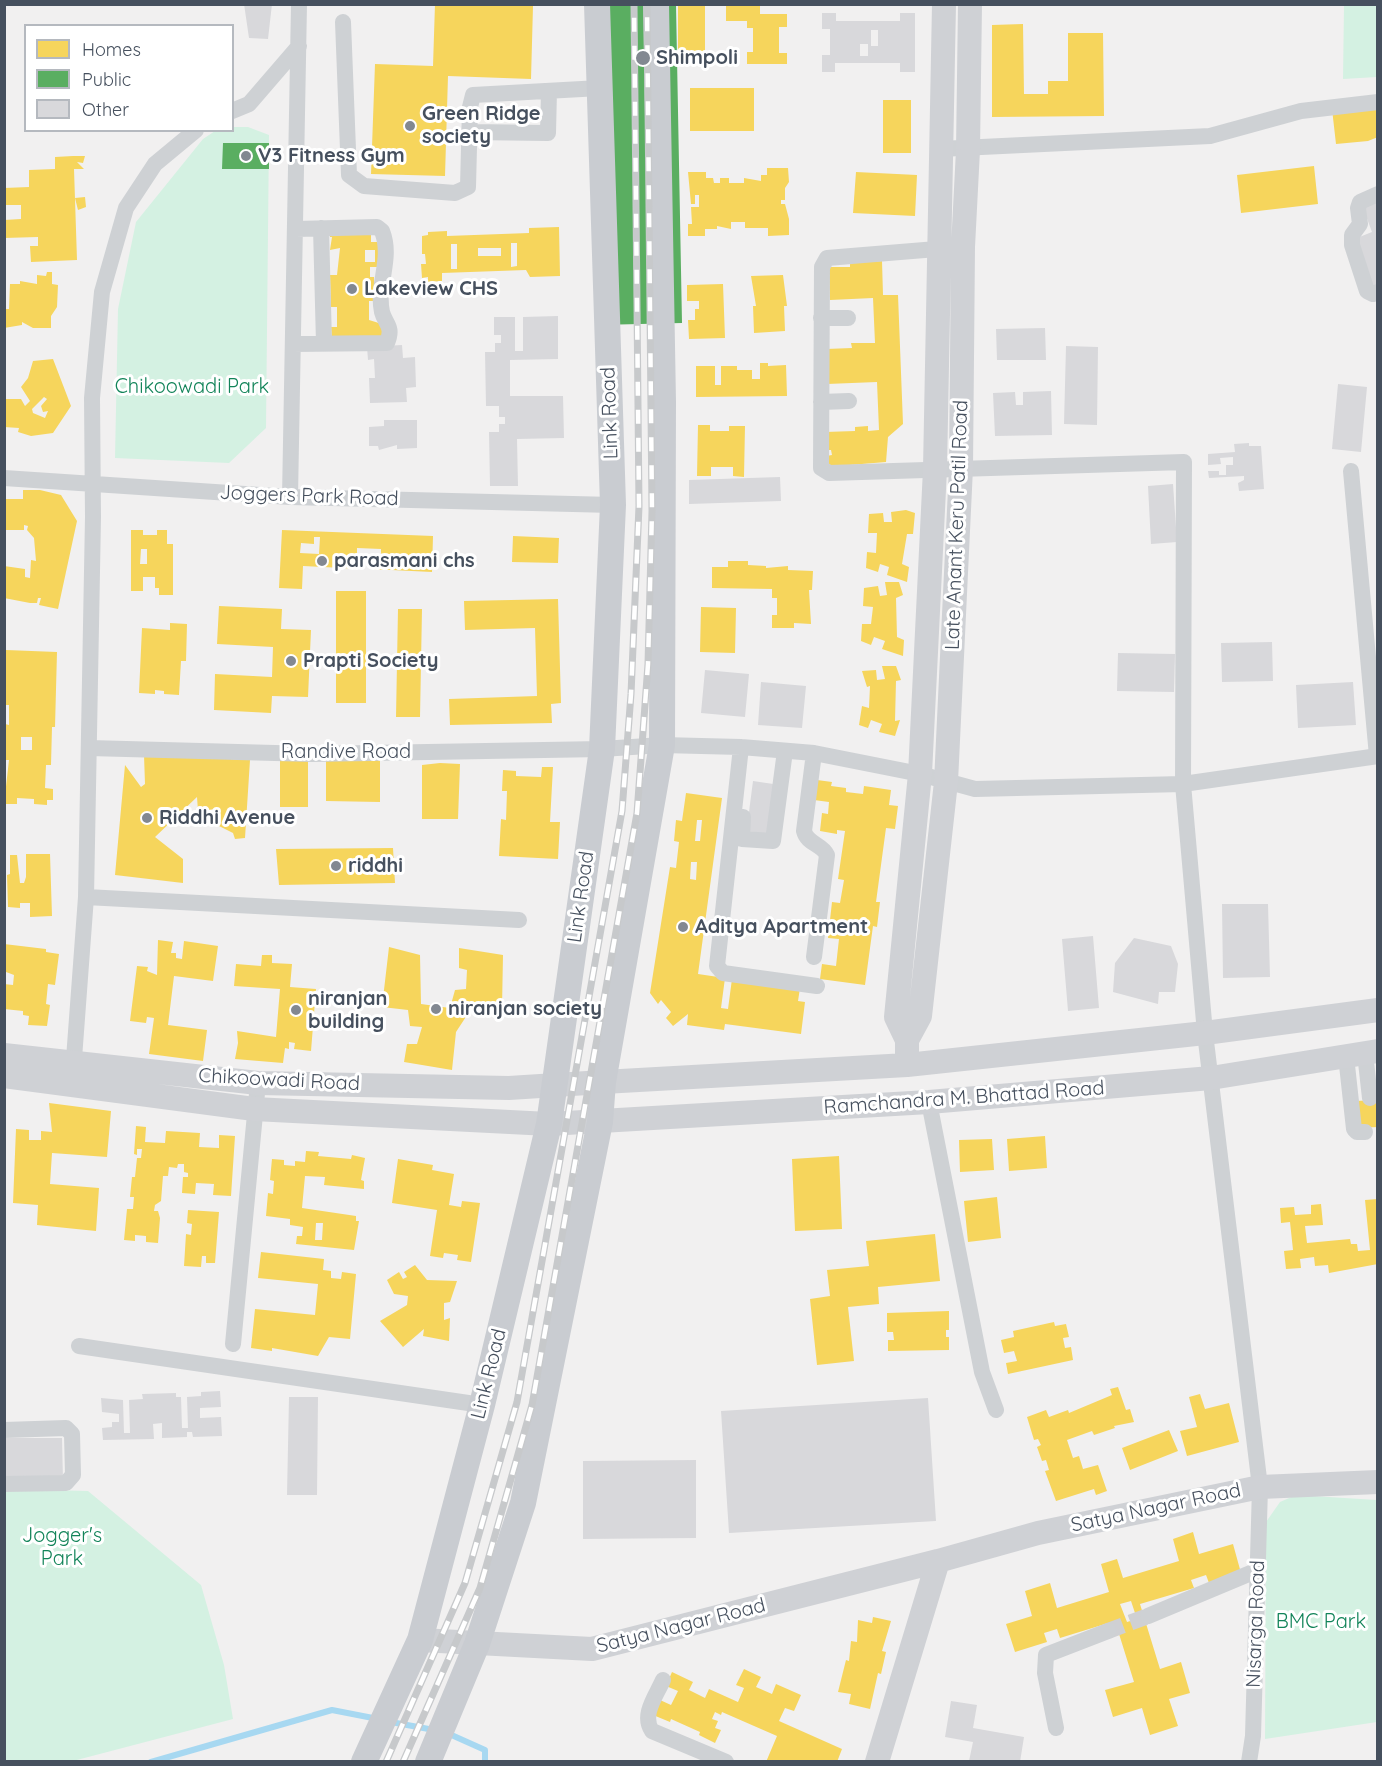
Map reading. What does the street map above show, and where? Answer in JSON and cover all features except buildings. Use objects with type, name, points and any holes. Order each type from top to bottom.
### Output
[{"type":"main road","name":"Link Road","points":[[364,1761],[420,1640],[482,1405],[549,1124],[602,749],[613,505],[597,4]]},
{"type":"main road","points":[[436,1742],[477,1644],[523,1503],[600,1122],[603,1082],[662,745],[663,402],[656,4]]},
{"type":"street","points":[[290,497],[299,4]]},
{"type":"street","name":"Late Anant Keru Patil Road","points":[[908,1040],[896,1017],[920,774],[935,469],[944,4]]},
{"type":"street","name":"Late Anant Keru Patil Road","points":[[907,1065],[908,1040],[920,1016],[946,782],[961,468],[963,247],[968,150],[970,4]]},
{"type":"street","points":[[343,22],[349,175],[355,182],[364,186],[455,193],[468,187],[473,95],[600,88]]},
{"type":"street","points":[[234,110],[249,104],[299,46]]},
{"type":"street","points":[[470,132],[548,133],[549,91]]},
{"type":"street","points":[[940,149],[968,150],[1210,136],[1301,111],[1377,102]]},
{"type":"street","points":[[73,1073],[86,897],[93,485],[92,398],[102,292],[126,208],[155,164],[194,132]]},
{"type":"street","points":[[1377,194],[1360,202],[1358,208],[1360,225],[1352,235],[1352,245],[1367,291],[1373,294],[1377,292]]},
{"type":"street","points":[[294,344],[387,343],[389,337],[388,321],[382,313],[382,279],[387,268],[382,231],[377,227],[296,229]]},
{"type":"street","points":[[321,228],[324,344]]},
{"type":"street","points":[[961,468],[829,473],[821,468],[821,318],[822,267],[827,258],[963,247]]},
{"type":"street","points":[[821,318],[848,318]]},
{"type":"street","points":[[821,402],[849,401]]},
{"type":"street","name":"Nisarga Road","points":[[961,468],[1184,462],[1184,784],[1205,1033],[1260,1487],[1253,1736],[1249,1761]]},
{"type":"street","points":[[1351,471],[1377,756]]},
{"type":"street","name":"Joggers Park Road","points":[[4,478],[290,497],[613,505]]},
{"type":"street","name":"Randive Road","points":[[89,748],[312,754],[602,749],[662,745],[747,747],[814,753],[920,774],[975,789],[1184,784],[1377,756]]},
{"type":"street","points":[[747,747],[740,834],[742,839],[768,843],[773,841],[785,751]]},
{"type":"street","points":[[747,747],[717,966],[723,973],[817,986]]},
{"type":"street","points":[[814,753],[804,831],[805,837],[825,850],[827,855],[814,957]]},
{"type":"street","points":[[86,897],[519,920]]},
{"type":"street","name":"Ramchandra M. Bhattad Road","points":[[554,1087],[646,1079],[907,1065],[1205,1033],[1377,1010]]},
{"type":"street","points":[[1351,1099],[1374,1098],[1363,1053]]},
{"type":"street","points":[[1363,1053],[1351,1099],[1354,1129],[1357,1132],[1365,1132]]},
{"type":"street","name":"Ramchandra M. Bhattad Road","points":[[549,1124],[929,1102],[1211,1078],[1363,1053]]},
{"type":"street","name":"Chikoowadi Road","points":[[4,1054],[73,1073],[255,1109],[549,1124]]},
{"type":"street","name":"Chikoowadi Road","points":[[4,1076],[73,1073],[258,1083],[554,1087]]},
{"type":"street","points":[[645,1119],[646,1079]]},
{"type":"street","points":[[233,1344],[258,1083]]},
{"type":"street","points":[[929,1102],[982,1372],[996,1410]]},
{"type":"street","points":[[79,1346],[482,1405]]},
{"type":"street","points":[[4,1430],[66,1428],[72,1434],[73,1475],[66,1483],[4,1484]]},
{"type":"street","name":"Satya Nagar Road","points":[[420,1640],[592,1649],[938,1561],[1038,1533],[1260,1487],[1377,1482]]},
{"type":"street","points":[[877,1761],[938,1561]]},
{"type":"street","points":[[1148,1616],[1258,1570]]},
{"type":"street","points":[[1056,1728],[1045,1673],[1046,1655],[1108,1631]]},
{"type":"street","points":[[663,1680],[647,1716],[647,1724],[652,1731],[726,1761]]},
{"type":"green space","points":[[1344,5],[1377,5],[1377,77],[1343,79]]},
{"type":"green space","name":"Chikoowadi Park","points":[[234,127],[248,127],[269,135],[266,428],[229,463],[115,458],[118,309],[136,222],[203,139],[214,132],[234,132]]},
{"type":"green space","name":"Jogger's Park","points":[[5,1489],[88,1491],[201,1585],[224,1665],[233,1719],[73,1761],[5,1760]]},
{"type":"green space","name":"BMC Park","points":[[1296,1495],[1377,1500],[1377,1722],[1265,1739],[1266,1522],[1280,1502]]},
{"type":"waterway","points":[[151,1762],[332,1710],[378,1719]]},
{"type":"waterway","points":[[391,1722],[434,1730]]},
{"type":"waterway","points":[[447,1733],[485,1750],[485,1762]]},
{"type":"tunnel","points":[[1108,1631],[1148,1616]]},
{"type":"railway","points":[[386,1762],[465,1583],[517,1402],[622,811],[631,694],[639,506],[634,4]]},
{"type":"railway","points":[[403,1762],[480,1588],[532,1405],[637,813],[648,664],[652,511],[647,4]]},
{"type":"place","name":"Shimpoli","points":[[643,58]]},
{"type":"place","name":"Green Ridge society","points":[[410,126]]},
{"type":"place","name":"V3 Fitness Gym","points":[[246,156]]},
{"type":"place","name":"Lakeview CHS","points":[[352,289]]},
{"type":"place","name":"parasmani chs","points":[[322,561]]},
{"type":"place","name":"Prapti Society","points":[[291,661]]},
{"type":"place","name":"Riddhi Avenue","points":[[147,818]]},
{"type":"place","name":"riddhi","points":[[336,866]]},
{"type":"place","name":"Aditya Apartment","points":[[683,927]]},
{"type":"place","name":"niranjan society","points":[[436,1009]]},
{"type":"place","name":"niranjan building","points":[[296,1010]]}]
